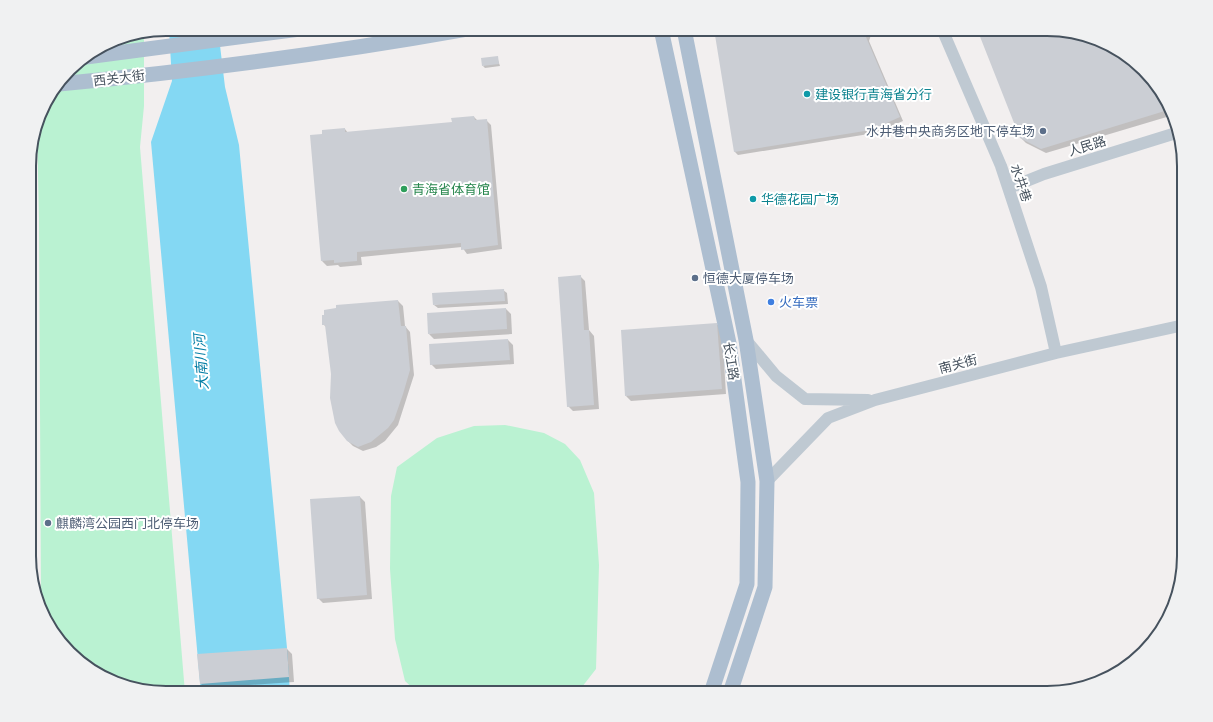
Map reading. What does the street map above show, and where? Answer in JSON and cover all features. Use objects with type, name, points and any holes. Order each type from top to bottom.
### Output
[{"type":"main road","name":"西关大街","points":[[98,55],[243,36]]},
{"type":"main road","name":"西关大街","points":[[66,83],[240,63],[396,42],[429,36]]},
{"type":"main road","name":"长江路","points":[[663,36],[729,343],[748,482],[747,584],[713,686]]},
{"type":"main road","name":"长江路","points":[[685,36],[746,340],[767,481],[764,587],[732,686]]},
{"type":"street","name":"水井巷","points":[[945,36],[1009,188],[1041,287],[1056,353]]},
{"type":"street","name":"人民路","points":[[1009,188],[1044,174],[1173,134]]},
{"type":"street","name":"南关街","points":[[767,481],[828,418],[875,400],[1056,353],[1177,327]]},
{"type":"street","points":[[746,340],[776,376],[805,399],[875,400]]},
{"type":"green space","points":[[144,38],[144,106],[140,147],[184,686],[149,685],[132,682],[101,669],[74,648],[63,635],[49,613],[41,591],[37,146],[46,116],[53,101],[68,80],[80,68],[101,53],[124,43]]},
{"type":"green space","points":[[505,425],[544,433],[565,444],[580,460],[594,493],[599,565],[596,669],[583,686],[410,686],[405,681],[395,639],[390,569],[391,496],[397,467],[437,438],[474,426]]},
{"type":"water","name":"大南川河","points":[[169,36],[219,36],[225,87],[239,145],[290,686],[200,686],[151,142],[172,81]]},
{"type":"building","name":"建设银行青海省分行","points":[[715,36],[866,36],[900,117],[871,130],[734,152]]},
{"type":"building","points":[[980,36],[1064,37],[1081,40],[1097,46],[1112,53],[1133,68],[1145,80],[1165,111],[1041,149],[1020,138]]},
{"type":"building","points":[[498,56],[499,64],[482,66],[481,58]]},
{"type":"building","name":"青海省体育馆","points":[[474,116],[475,120],[487,119],[498,245],[461,250],[461,243],[357,252],[357,261],[334,263],[334,260],[321,261],[310,135],[322,134],[322,130],[345,128],[345,132],[452,122],[451,118]]},
{"type":"building","points":[[581,275],[584,330],[589,330],[594,405],[567,407],[558,277]]},
{"type":"building","points":[[504,289],[505,301],[433,305],[432,293]]},
{"type":"building","points":[[398,300],[401,326],[406,326],[410,370],[394,420],[388,428],[371,442],[358,447],[347,441],[335,423],[330,398],[331,374],[325,325],[322,325],[322,315],[324,315],[324,310],[336,308],[336,305]]},
{"type":"building","points":[[506,308],[507,329],[428,334],[427,313]]},
{"type":"building","points":[[717,323],[722,389],[625,396],[621,330]]},
{"type":"building","points":[[508,339],[510,360],[430,365],[429,344]]},
{"type":"building","points":[[360,496],[367,595],[317,599],[310,499]]},
{"type":"building","points":[[287,648],[289,677],[200,684],[197,654]]},
{"type":"place","name":"建设银行青海省分行","points":[[807,94]]},
{"type":"place","name":"水井巷中央商务区地下停车场","points":[[1043,131]]},
{"type":"place","name":"青海省体育馆","points":[[404,189]]},
{"type":"place","name":"华德花园广场","points":[[753,199]]},
{"type":"place","name":"恒德大厦停车场","points":[[695,278]]},
{"type":"place","name":"火车票","points":[[771,302]]},
{"type":"place","name":"麒麟湾公园西门北停车场","points":[[48,523]]}]
